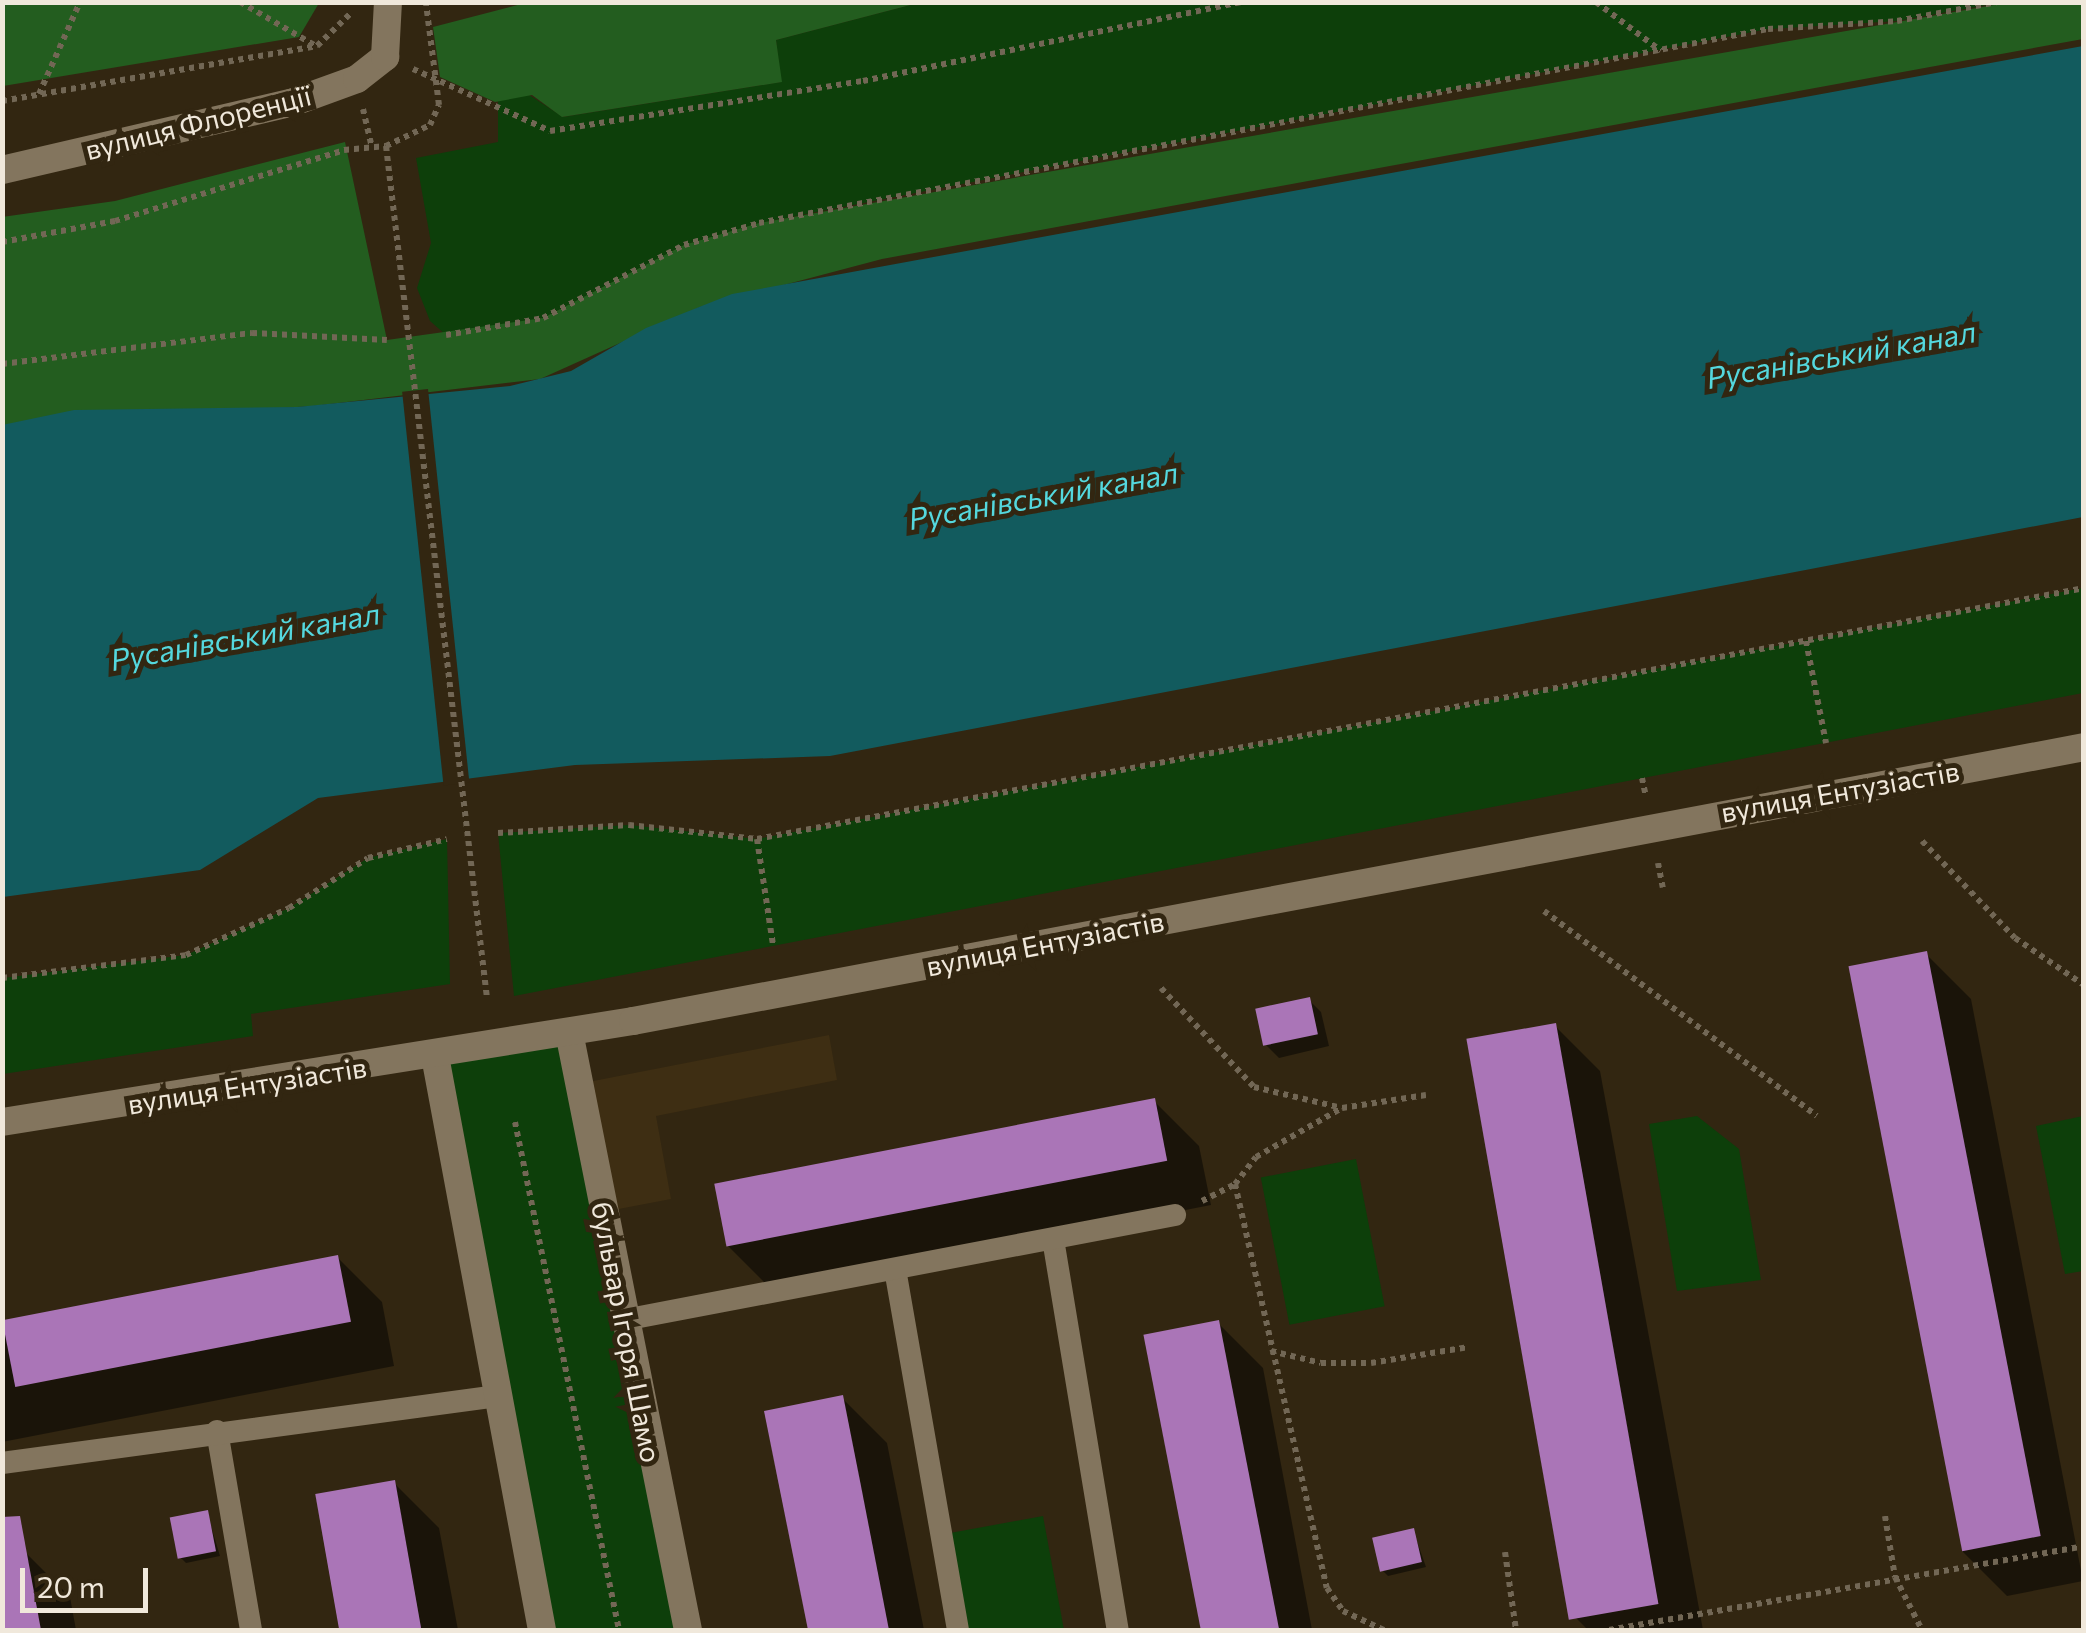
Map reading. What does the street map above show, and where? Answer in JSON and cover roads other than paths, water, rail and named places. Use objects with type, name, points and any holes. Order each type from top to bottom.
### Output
[{"type":"street","name":"вулиця Флоренції","points":[[2,170],[290,103],[357,79],[385,57],[388,2]]},
{"type":"street","name":"вулиця Ентузіастів","points":[[2,1122],[569,1032],[2084,747]]},
{"type":"street","name":"бульвар Ігоря Шамо","points":[[569,1032],[688,1630]]},
{"type":"street","points":[[435,1056],[542,1630]]},
{"type":"lane","points":[[624,1320],[1176,1215]]},
{"type":"lane","points":[[1053,1239],[1118,1630]]},
{"type":"lane","points":[[895,1268],[958,1630]]},
{"type":"lane","points":[[2,1463],[497,1396]]},
{"type":"lane","points":[[218,1431],[252,1630]]},
{"type":"water","name":"Русанівський канал","points":[[2083,46],[2083,517],[830,756],[575,765],[318,798],[200,870],[3,897],[2,425],[74,410],[297,407],[510,386],[571,371],[646,328],[732,294]]}]
